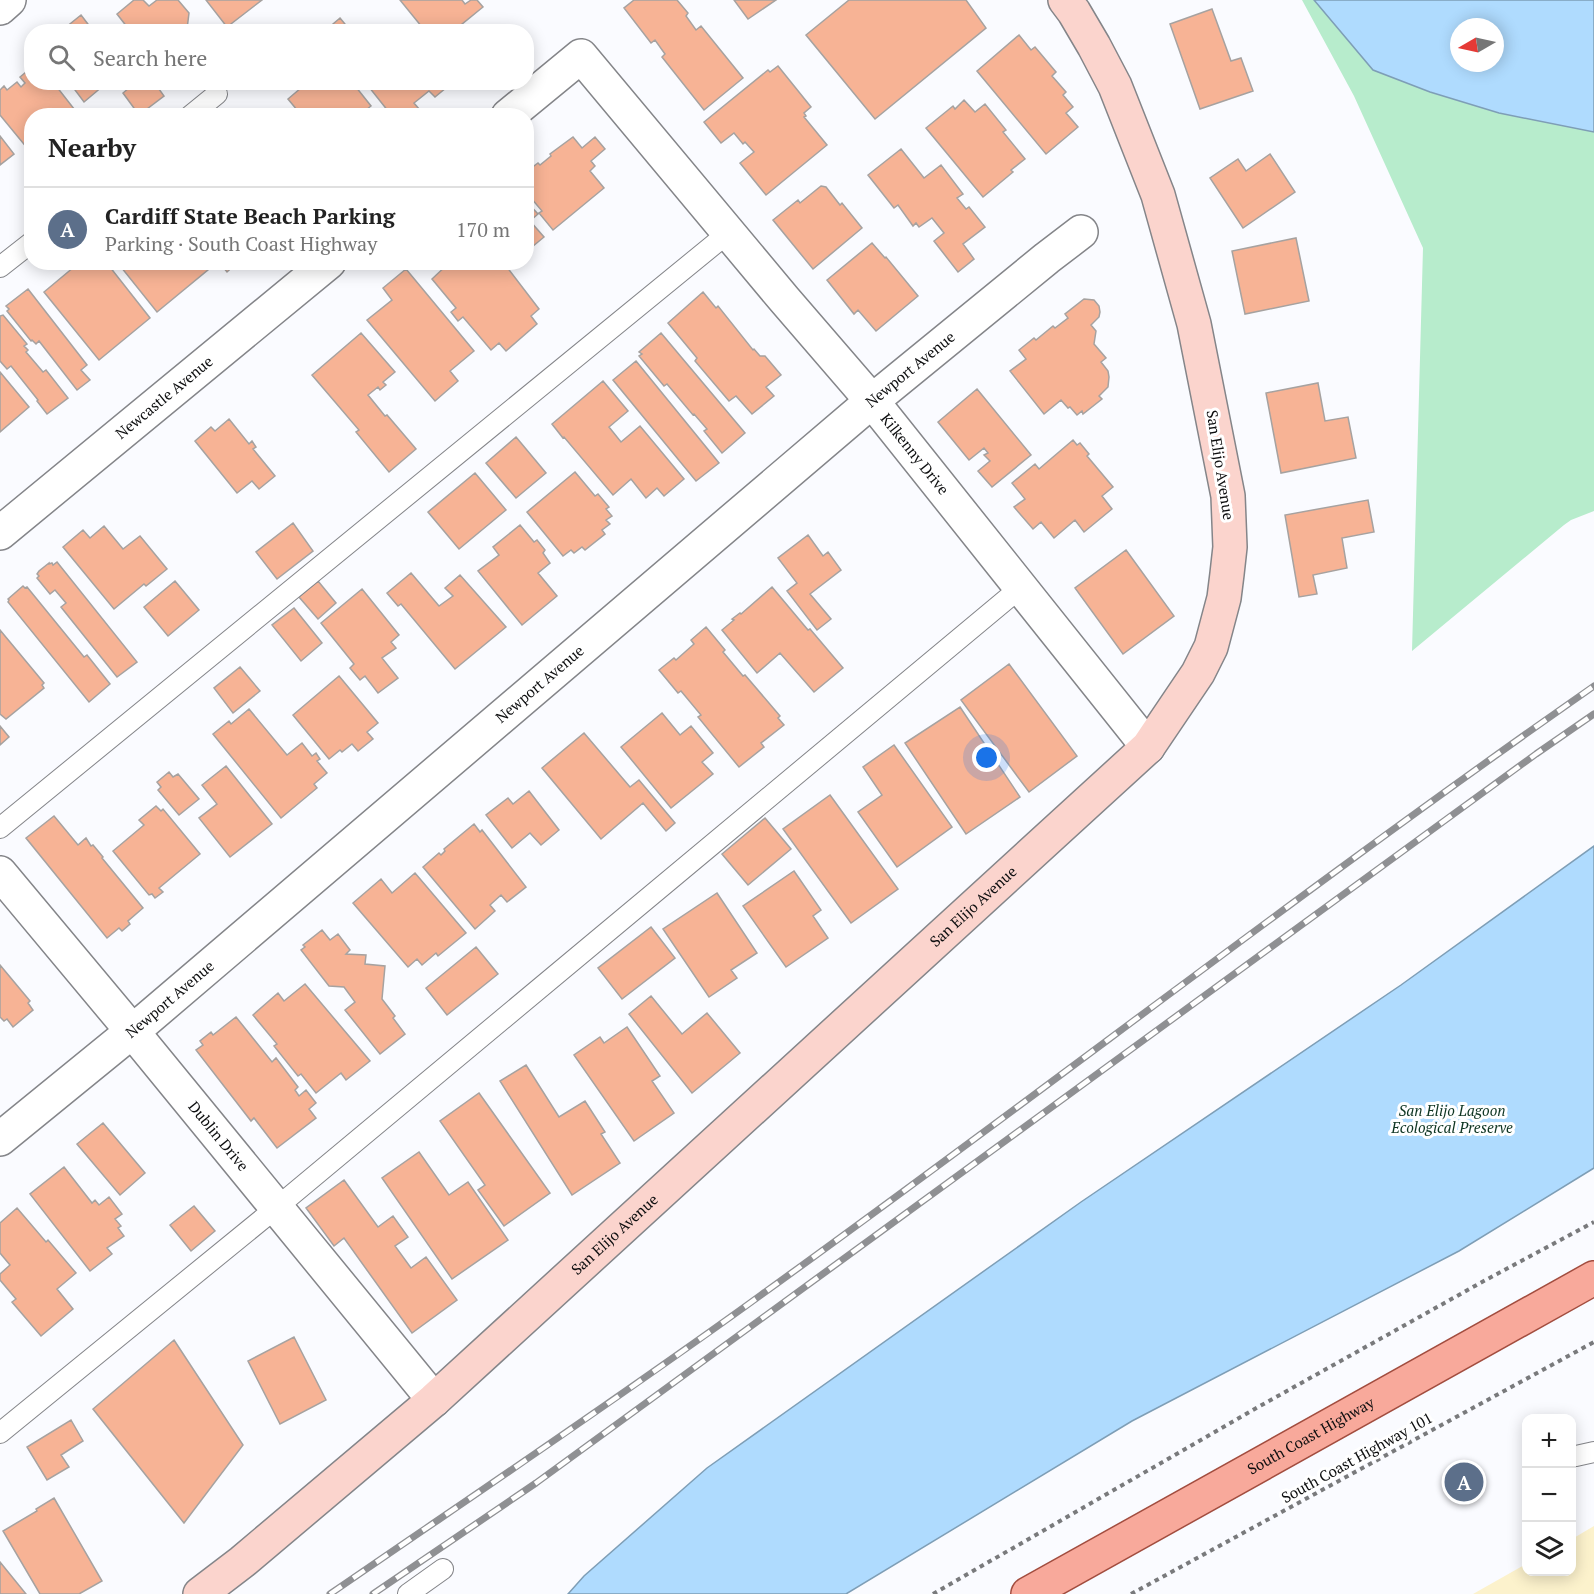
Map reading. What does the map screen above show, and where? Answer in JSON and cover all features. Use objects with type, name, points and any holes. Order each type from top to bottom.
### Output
[{"type":"main road","name":"San Elijo Avenue","points":[[200,1594],[242,1562],[434,1400],[1148,747],[1198,673],[1211,647],[1224,598],[1230,547],[1228,496],[1194,324],[1158,195],[1115,86],[1065,0]]},
{"type":"main road","name":"South Coast Highway","points":[[1028,1594],[1594,1278]]},
{"type":"street","points":[[0,8],[9,0]]},
{"type":"street","name":"Kilkenny Drive","points":[[518,108],[580,56],[872,401],[1148,747]]},
{"type":"street","name":"Newport Avenue","points":[[0,1139],[132,1031],[872,401],[1081,232]]},
{"type":"street","name":"Newcastle Avenue","points":[[0,533],[319,270]]},
{"type":"street","name":"Dublin Drive","points":[[0,873],[434,1400]]},
{"type":"lane","points":[[200,108],[217,94]]},
{"type":"lane","points":[[0,828],[728,233]]},
{"type":"lane","points":[[0,267],[24,248]]},
{"type":"lane","points":[[0,1433],[276,1208],[1020,588]]},
{"type":"lane","points":[[408,1594],[443,1569]]},
{"type":"path","points":[[933,1594],[1281,1395],[1594,1222]]},
{"type":"path","name":"South Coast Highway 101","points":[[1131,1594],[1594,1342]]},
{"type":"green space","points":[[1302,0],[1594,0],[1594,511],[1564,525],[1412,651],[1423,248],[1354,96]]},
{"type":"sand","points":[[1594,1526],[1594,1594],[1473,1594],[1522,1566],[1522,1576],[1576,1576],[1576,1537]]},
{"type":"water","points":[[1314,0],[1594,0],[1594,132],[1499,113],[1430,92],[1373,70]]},
{"type":"water","name":"San Elijo Lagoon Ecological Preserve","points":[[1594,846],[1594,1168],[1459,1251],[1132,1421],[846,1594],[568,1594],[584,1576],[707,1468],[1081,1202],[1401,985]]},
{"type":"building","points":[[134,0],[143,0],[149,6],[157,0],[178,0],[189,13],[188,24],[125,24],[117,14]]},
{"type":"building","points":[[206,0],[262,0],[231,24],[225,24]]},
{"type":"building","points":[[400,0],[462,0],[465,4],[471,0],[477,0],[483,7],[462,24],[420,24]]},
{"type":"building","points":[[634,0],[677,0],[688,13],[686,16],[696,30],[701,26],[743,78],[704,110],[662,57],[665,54],[655,40],[651,43],[624,8]]},
{"type":"building","points":[[734,0],[776,0],[748,19]]},
{"type":"building","points":[[849,0],[966,0],[986,28],[875,119],[806,35]]},
{"type":"building","points":[[1212,9],[1231,61],[1241,58],[1253,91],[1200,109],[1170,24]]},
{"type":"building","points":[[81,15],[88,24],[70,24]]},
{"type":"building","points":[[340,18],[345,24],[333,24]]},
{"type":"building","points":[[1019,35],[1031,50],[1035,47],[1056,72],[1052,76],[1066,92],[1063,95],[1073,107],[1066,113],[1078,127],[1046,154],[977,71]]},
{"type":"building","points":[[778,66],[811,107],[804,113],[806,116],[804,117],[827,145],[766,195],[740,163],[754,152],[734,133],[721,143],[704,122],[768,70],[770,72]]},
{"type":"building","points":[[17,82],[21,87],[24,84],[24,90],[59,90],[73,108],[24,108],[24,144],[0,115],[0,90],[4,86],[7,90]]},
{"type":"building","points":[[75,90],[98,90],[84,102]]},
{"type":"building","points":[[127,90],[160,90],[164,96],[148,108],[134,108],[123,93]]},
{"type":"building","points":[[299,90],[358,90],[371,106],[368,108],[295,108],[288,99]]},
{"type":"building","points":[[371,90],[444,90],[435,97],[429,91],[414,103],[418,108],[386,108]]},
{"type":"building","points":[[964,100],[975,112],[985,104],[1006,130],[1003,132],[1025,159],[983,197],[926,128],[953,106],[955,109]]},
{"type":"building","points":[[0,136],[14,154],[0,165]]},
{"type":"building","points":[[573,137],[582,148],[595,137],[605,149],[591,161],[595,166],[590,171],[604,188],[553,230],[539,213],[542,211],[534,202],[534,166],[538,163],[540,165],[551,156],[550,154]]},
{"type":"building","points":[[901,149],[924,178],[941,165],[963,194],[957,198],[966,209],[969,207],[985,227],[963,244],[974,259],[958,272],[934,241],[944,233],[932,218],[919,227],[916,223],[913,226],[898,205],[894,208],[868,175]]},
{"type":"building","points":[[1270,154],[1295,192],[1243,228],[1210,178],[1238,159],[1246,171]]},
{"type":"building","points":[[821,186],[826,187],[840,205],[842,203],[862,228],[813,269],[773,220],[798,200],[800,203]]},
{"type":"building","points":[[534,226],[544,237],[534,245]]},
{"type":"building","points":[[1296,238],[1309,301],[1245,314],[1232,251]]},
{"type":"building","points":[[872,243],[918,296],[876,331],[858,310],[854,314],[827,280]]},
{"type":"building","points":[[70,270],[112,270],[150,318],[99,360],[44,292]]},
{"type":"building","points":[[123,270],[208,270],[157,312]]},
{"type":"building","points":[[407,270],[474,351],[450,371],[458,381],[435,401],[367,320],[392,300],[383,288]]},
{"type":"building","points":[[442,270],[509,270],[539,309],[531,316],[537,324],[506,351],[499,343],[491,350],[463,317],[458,321],[451,312],[456,308],[432,279]]},
{"type":"building","points":[[28,289],[87,365],[81,370],[90,380],[77,390],[39,341],[36,344],[31,341],[7,311],[9,309],[6,306]]},
{"type":"building","points":[[703,292],[716,308],[718,306],[753,350],[760,356],[765,356],[781,375],[766,387],[774,396],[752,414],[736,396],[729,401],[695,361],[697,358],[668,323]]},
{"type":"building","points":[[1084,299],[1094,300],[1099,306],[1099,317],[1091,325],[1096,331],[1094,344],[1106,358],[1101,362],[1108,371],[1108,387],[1099,396],[1102,399],[1083,414],[1082,411],[1077,415],[1061,400],[1044,414],[1010,371],[1026,359],[1019,350],[1034,338],[1036,340],[1053,326],[1055,328],[1068,318],[1065,314]]},
{"type":"building","points":[[3,315],[27,344],[24,346],[28,350],[26,352],[43,372],[46,370],[68,398],[47,414],[11,366],[7,369],[0,361],[0,316]]},
{"type":"building","points":[[361,333],[395,372],[383,382],[386,385],[380,390],[378,387],[368,395],[416,449],[389,472],[356,432],[359,430],[312,375]]},
{"type":"building","points":[[661,333],[745,433],[722,453],[704,431],[707,429],[667,384],[664,386],[639,356],[642,354],[639,352]]},
{"type":"building","points":[[636,361],[719,463],[696,481],[613,380]]},
{"type":"building","points":[[0,372],[29,407],[0,432]]},
{"type":"building","points":[[603,381],[628,411],[609,427],[621,442],[640,426],[684,479],[664,496],[657,488],[646,498],[631,479],[613,495],[552,424]]},
{"type":"building","points":[[1318,383],[1325,421],[1348,417],[1356,458],[1281,473],[1266,393]]},
{"type":"building","points":[[977,389],[1031,455],[992,487],[978,471],[990,461],[984,455],[988,453],[984,448],[969,460],[938,422]]},
{"type":"building","points":[[229,419],[249,444],[252,441],[256,447],[253,449],[275,476],[259,489],[252,481],[237,493],[195,441],[211,427],[215,431]]},
{"type":"building","points":[[516,437],[546,473],[516,498],[486,463]]},
{"type":"building","points":[[1073,440],[1077,445],[1080,443],[1089,454],[1087,456],[1113,487],[1102,496],[1112,509],[1084,532],[1075,520],[1054,538],[1041,522],[1033,529],[1014,507],[1025,499],[1012,483],[1035,464],[1039,469]]},
{"type":"building","points":[[575,472],[595,496],[598,494],[609,507],[606,509],[612,516],[606,520],[610,524],[602,530],[605,534],[585,550],[582,547],[574,553],[571,550],[563,556],[527,512]]},
{"type":"building","points":[[475,473],[506,510],[459,549],[428,512]]},
{"type":"building","points":[[1368,500],[1374,532],[1342,538],[1347,568],[1313,575],[1317,594],[1299,597],[1285,515]]},
{"type":"building","points":[[293,523],[313,551],[277,579],[256,552]]},
{"type":"building","points":[[520,525],[534,542],[537,540],[545,550],[543,553],[550,563],[538,573],[557,596],[522,625],[478,571],[499,555],[493,547]]},
{"type":"building","points":[[104,526],[123,549],[140,536],[167,569],[146,586],[144,584],[114,609],[63,547],[83,530],[90,538]]},
{"type":"building","points":[[808,535],[823,556],[828,552],[841,570],[810,594],[831,619],[817,630],[787,591],[797,583],[778,558]]},
{"type":"building","points":[[1126,550],[1174,616],[1123,654],[1075,588]]},
{"type":"building","points":[[57,562],[137,662],[117,677],[61,607],[66,603],[55,590],[50,594],[37,578],[39,571],[49,563],[53,565]]},
{"type":"building","points":[[411,573],[439,606],[453,596],[445,588],[460,575],[506,627],[455,669],[401,604],[398,606],[387,593]]},
{"type":"building","points":[[175,581],[199,610],[168,636],[144,607]]},
{"type":"building","points":[[318,581],[336,603],[318,619],[299,597]]},
{"type":"building","points":[[23,586],[27,587],[84,657],[87,655],[110,684],[89,702],[8,602],[8,599]]},
{"type":"building","points":[[772,587],[843,668],[814,692],[780,653],[757,673],[722,630],[734,620],[732,619]]},
{"type":"building","points":[[362,589],[399,635],[391,642],[396,648],[382,658],[398,678],[378,693],[365,676],[360,680],[350,668],[354,664],[321,623]]},
{"type":"building","points":[[294,608],[322,643],[301,661],[272,625]]},
{"type":"building","points":[[706,627],[725,650],[723,652],[780,716],[778,718],[784,725],[761,743],[764,747],[739,767],[698,717],[701,715],[681,691],[678,693],[659,670],[674,658],[676,660],[694,644],[691,640]]},
{"type":"building","points":[[0,630],[44,683],[42,685],[44,688],[6,719],[0,714]]},
{"type":"building","points":[[1009,664],[1077,756],[1029,792],[961,700]]},
{"type":"building","points":[[240,667],[260,691],[233,713],[214,688]]},
{"type":"building","points":[[339,676],[378,723],[367,732],[373,739],[358,751],[352,744],[329,759],[293,715]]},
{"type":"building","points":[[960,707],[1020,797],[966,834],[905,743]]},
{"type":"building","points":[[249,709],[287,755],[302,743],[312,756],[316,753],[320,759],[317,761],[327,773],[314,784],[317,788],[281,818],[213,734],[229,721],[231,724]]},
{"type":"building","points":[[662,713],[680,735],[691,726],[713,753],[702,762],[713,774],[671,808],[621,747]]},
{"type":"building","points":[[0,726],[9,737],[0,745]]},
{"type":"building","points":[[584,733],[630,787],[639,780],[675,823],[666,831],[643,803],[601,839],[542,768]]},
{"type":"building","points":[[894,745],[952,827],[897,867],[858,812],[882,795],[863,767]]},
{"type":"building","points":[[226,766],[272,824],[230,857],[199,818],[217,804],[202,785]]},
{"type":"building","points":[[169,772],[173,777],[178,774],[199,799],[179,815],[158,790],[161,787],[157,782]]},
{"type":"building","points":[[529,791],[559,830],[541,845],[530,833],[512,848],[486,815],[508,798],[513,804]]},
{"type":"building","points":[[830,795],[898,889],[851,923],[783,829]]},
{"type":"building","points":[[156,806],[161,811],[163,809],[200,854],[159,888],[163,892],[155,898],[152,894],[149,895],[113,851],[144,825],[139,820]]},
{"type":"building","points":[[54,816],[78,845],[86,838],[91,846],[93,845],[143,908],[128,921],[130,924],[122,931],[119,928],[107,938],[26,838]]},
{"type":"building","points":[[765,818],[791,849],[748,885],[722,854]]},
{"type":"building","points":[[474,824],[480,832],[482,830],[526,887],[507,902],[501,895],[490,905],[495,911],[475,929],[423,867],[439,853],[441,855],[444,849]]},
{"type":"building","points":[[794,871],[821,910],[813,916],[828,938],[786,967],[743,906]]},
{"type":"building","points":[[415,873],[466,933],[438,956],[436,953],[422,965],[417,959],[408,967],[353,903],[381,879],[392,893]]},
{"type":"building","points":[[717,893],[757,953],[731,970],[737,978],[709,997],[663,929]]},
{"type":"building","points":[[651,927],[675,958],[622,999],[598,968]]},
{"type":"building","points":[[322,930],[330,940],[338,934],[350,950],[346,954],[366,955],[365,964],[385,966],[382,999],[405,1034],[380,1054],[345,1010],[355,1002],[344,987],[329,986],[301,950],[305,947],[303,945]]},
{"type":"building","points":[[476,947],[498,974],[447,1015],[426,988]]},
{"type":"building","points":[[0,965],[30,1001],[28,1003],[33,1010],[13,1027],[7,1019],[4,1021],[0,1017]]},
{"type":"building","points":[[305,984],[370,1061],[346,1080],[341,1073],[316,1093],[301,1074],[298,1076],[274,1046],[277,1044],[253,1015],[278,993],[284,1001]]},
{"type":"building","points":[[651,996],[682,1034],[707,1013],[740,1053],[692,1093],[629,1014]]},
{"type":"building","points":[[236,1017],[272,1062],[276,1058],[298,1087],[295,1090],[299,1096],[306,1090],[316,1103],[309,1109],[316,1118],[277,1148],[254,1118],[251,1121],[196,1050],[203,1045],[200,1041],[211,1032],[213,1035]]},
{"type":"building","points":[[627,1027],[660,1076],[652,1081],[674,1113],[634,1141],[574,1055],[600,1037],[604,1043]]},
{"type":"building","points":[[526,1065],[559,1117],[585,1101],[605,1132],[601,1134],[620,1163],[572,1195],[500,1081]]},
{"type":"building","points":[[479,1093],[550,1193],[504,1226],[478,1190],[485,1185],[440,1121]]},
{"type":"building","points":[[103,1123],[145,1173],[120,1195],[77,1144]]},
{"type":"building","points":[[419,1152],[449,1195],[468,1182],[508,1240],[452,1279],[382,1178]]},
{"type":"building","points":[[64,1167],[92,1203],[95,1200],[99,1205],[109,1197],[122,1214],[115,1219],[121,1226],[118,1228],[124,1236],[107,1248],[112,1254],[90,1271],[30,1194]]},
{"type":"building","points":[[344,1180],[378,1227],[393,1216],[408,1237],[395,1246],[411,1268],[426,1257],[457,1300],[412,1333],[344,1238],[334,1246],[306,1208]]},
{"type":"building","points":[[194,1206],[215,1231],[191,1251],[170,1225]]},
{"type":"building","points":[[17,1208],[76,1273],[57,1289],[73,1309],[41,1336],[12,1302],[16,1299],[0,1280],[0,1274],[10,1265],[0,1253],[0,1223]]},
{"type":"building","points":[[294,1337],[326,1400],[280,1424],[248,1361]]},
{"type":"building","points":[[174,1340],[243,1445],[184,1523],[93,1409]]},
{"type":"building","points":[[71,1420],[83,1441],[61,1455],[69,1467],[47,1480],[27,1447]]},
{"type":"building","points":[[54,1498],[102,1581],[79,1594],[40,1594],[3,1531]]},
{"type":"building","points":[[0,1562],[26,1594],[0,1594]]},
{"type":"railway","points":[[330,1594],[708,1333],[1384,836],[1594,686]]},
{"type":"railway","points":[[373,1594],[536,1483],[1594,714]]},
{"type":"place","name":"Cardiff State Beach Parking","points":[[1464,1482]]}]
